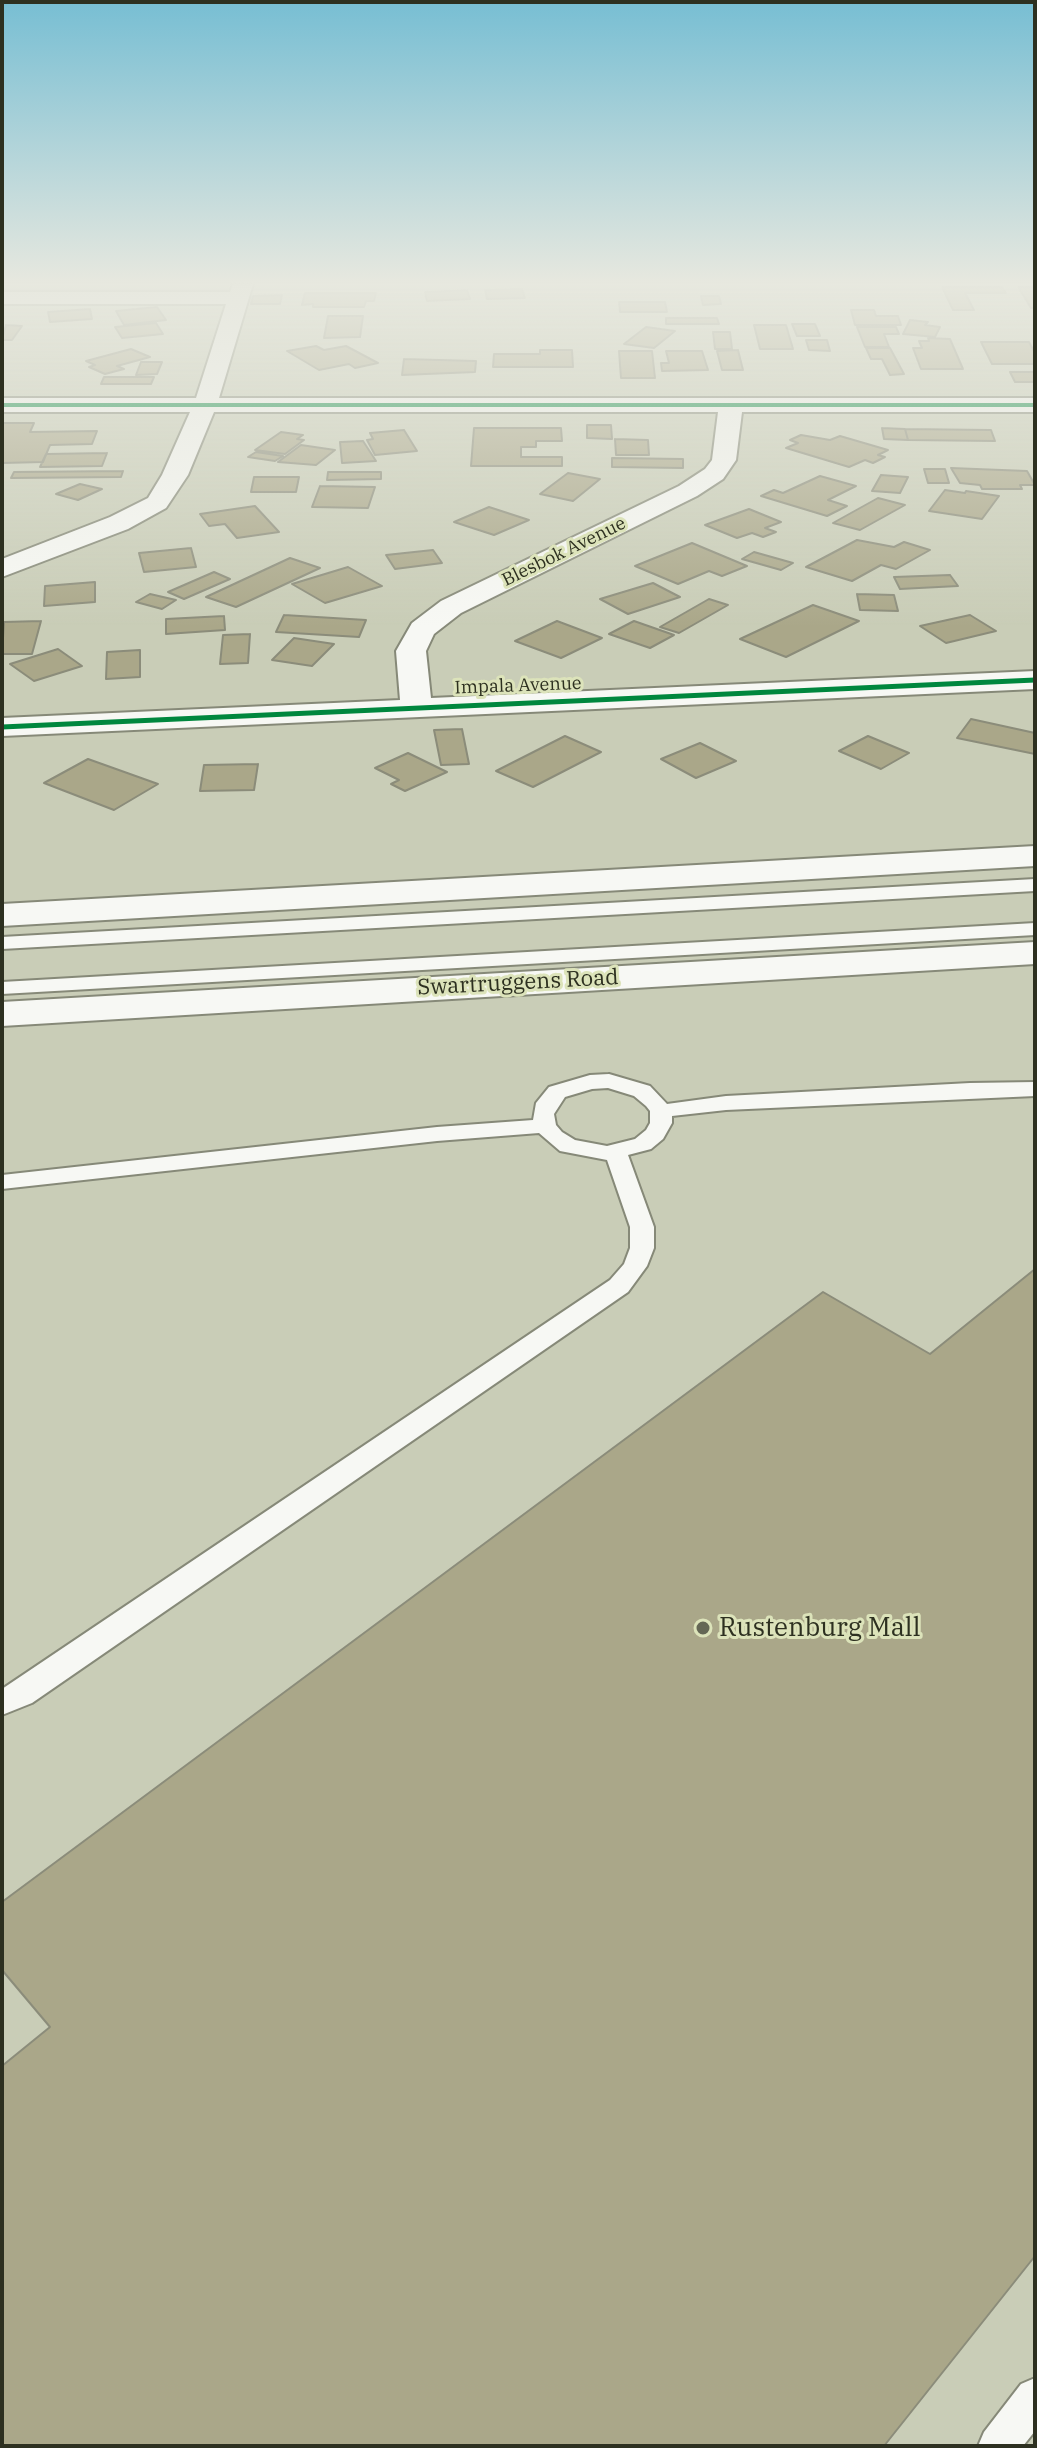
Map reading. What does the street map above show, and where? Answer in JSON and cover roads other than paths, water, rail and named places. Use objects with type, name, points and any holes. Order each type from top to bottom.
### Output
[{"type":"street","points":[[2,569],[119,523],[157,503],[175,475],[207,398]]},
{"type":"street","points":[[2,405],[731,404],[1033,410]]},
{"type":"street","name":"Blesbok Avenue","points":[[416,706],[411,651],[422,629],[451,607],[688,491],[714,474],[724,460],[731,404]]},
{"type":"street","name":"Impala Avenue","points":[[2,727],[1035,680]]},
{"type":"street","points":[[2,915],[1035,856]]},
{"type":"street","name":"Swartruggens Road","points":[[2,1014],[1035,953]]},
{"type":"lane","points":[[2,943],[1035,885]]},
{"type":"lane","points":[[2,988],[1035,929]]},
{"type":"lane","points":[[609,1081],[642,1091],[661,1111],[661,1123],[655,1134],[643,1144],[615,1151],[587,1152],[568,1146],[545,1126],[543,1114],[547,1103],[557,1092],[590,1082],[609,1081]]},
{"type":"lane","points":[[661,1111],[726,1103],[1035,1089]]},
{"type":"lane","points":[[2,1182],[437,1134],[545,1126]]},
{"type":"lane","points":[[2,1702],[21,1694],[619,1286],[635,1266],[642,1248],[642,1227],[615,1151]]},
{"type":"lane","points":[[998,2446],[1035,2398]]},
{"type":"place","name":"Rustenburg Mall","points":[[703,1628]]}]
